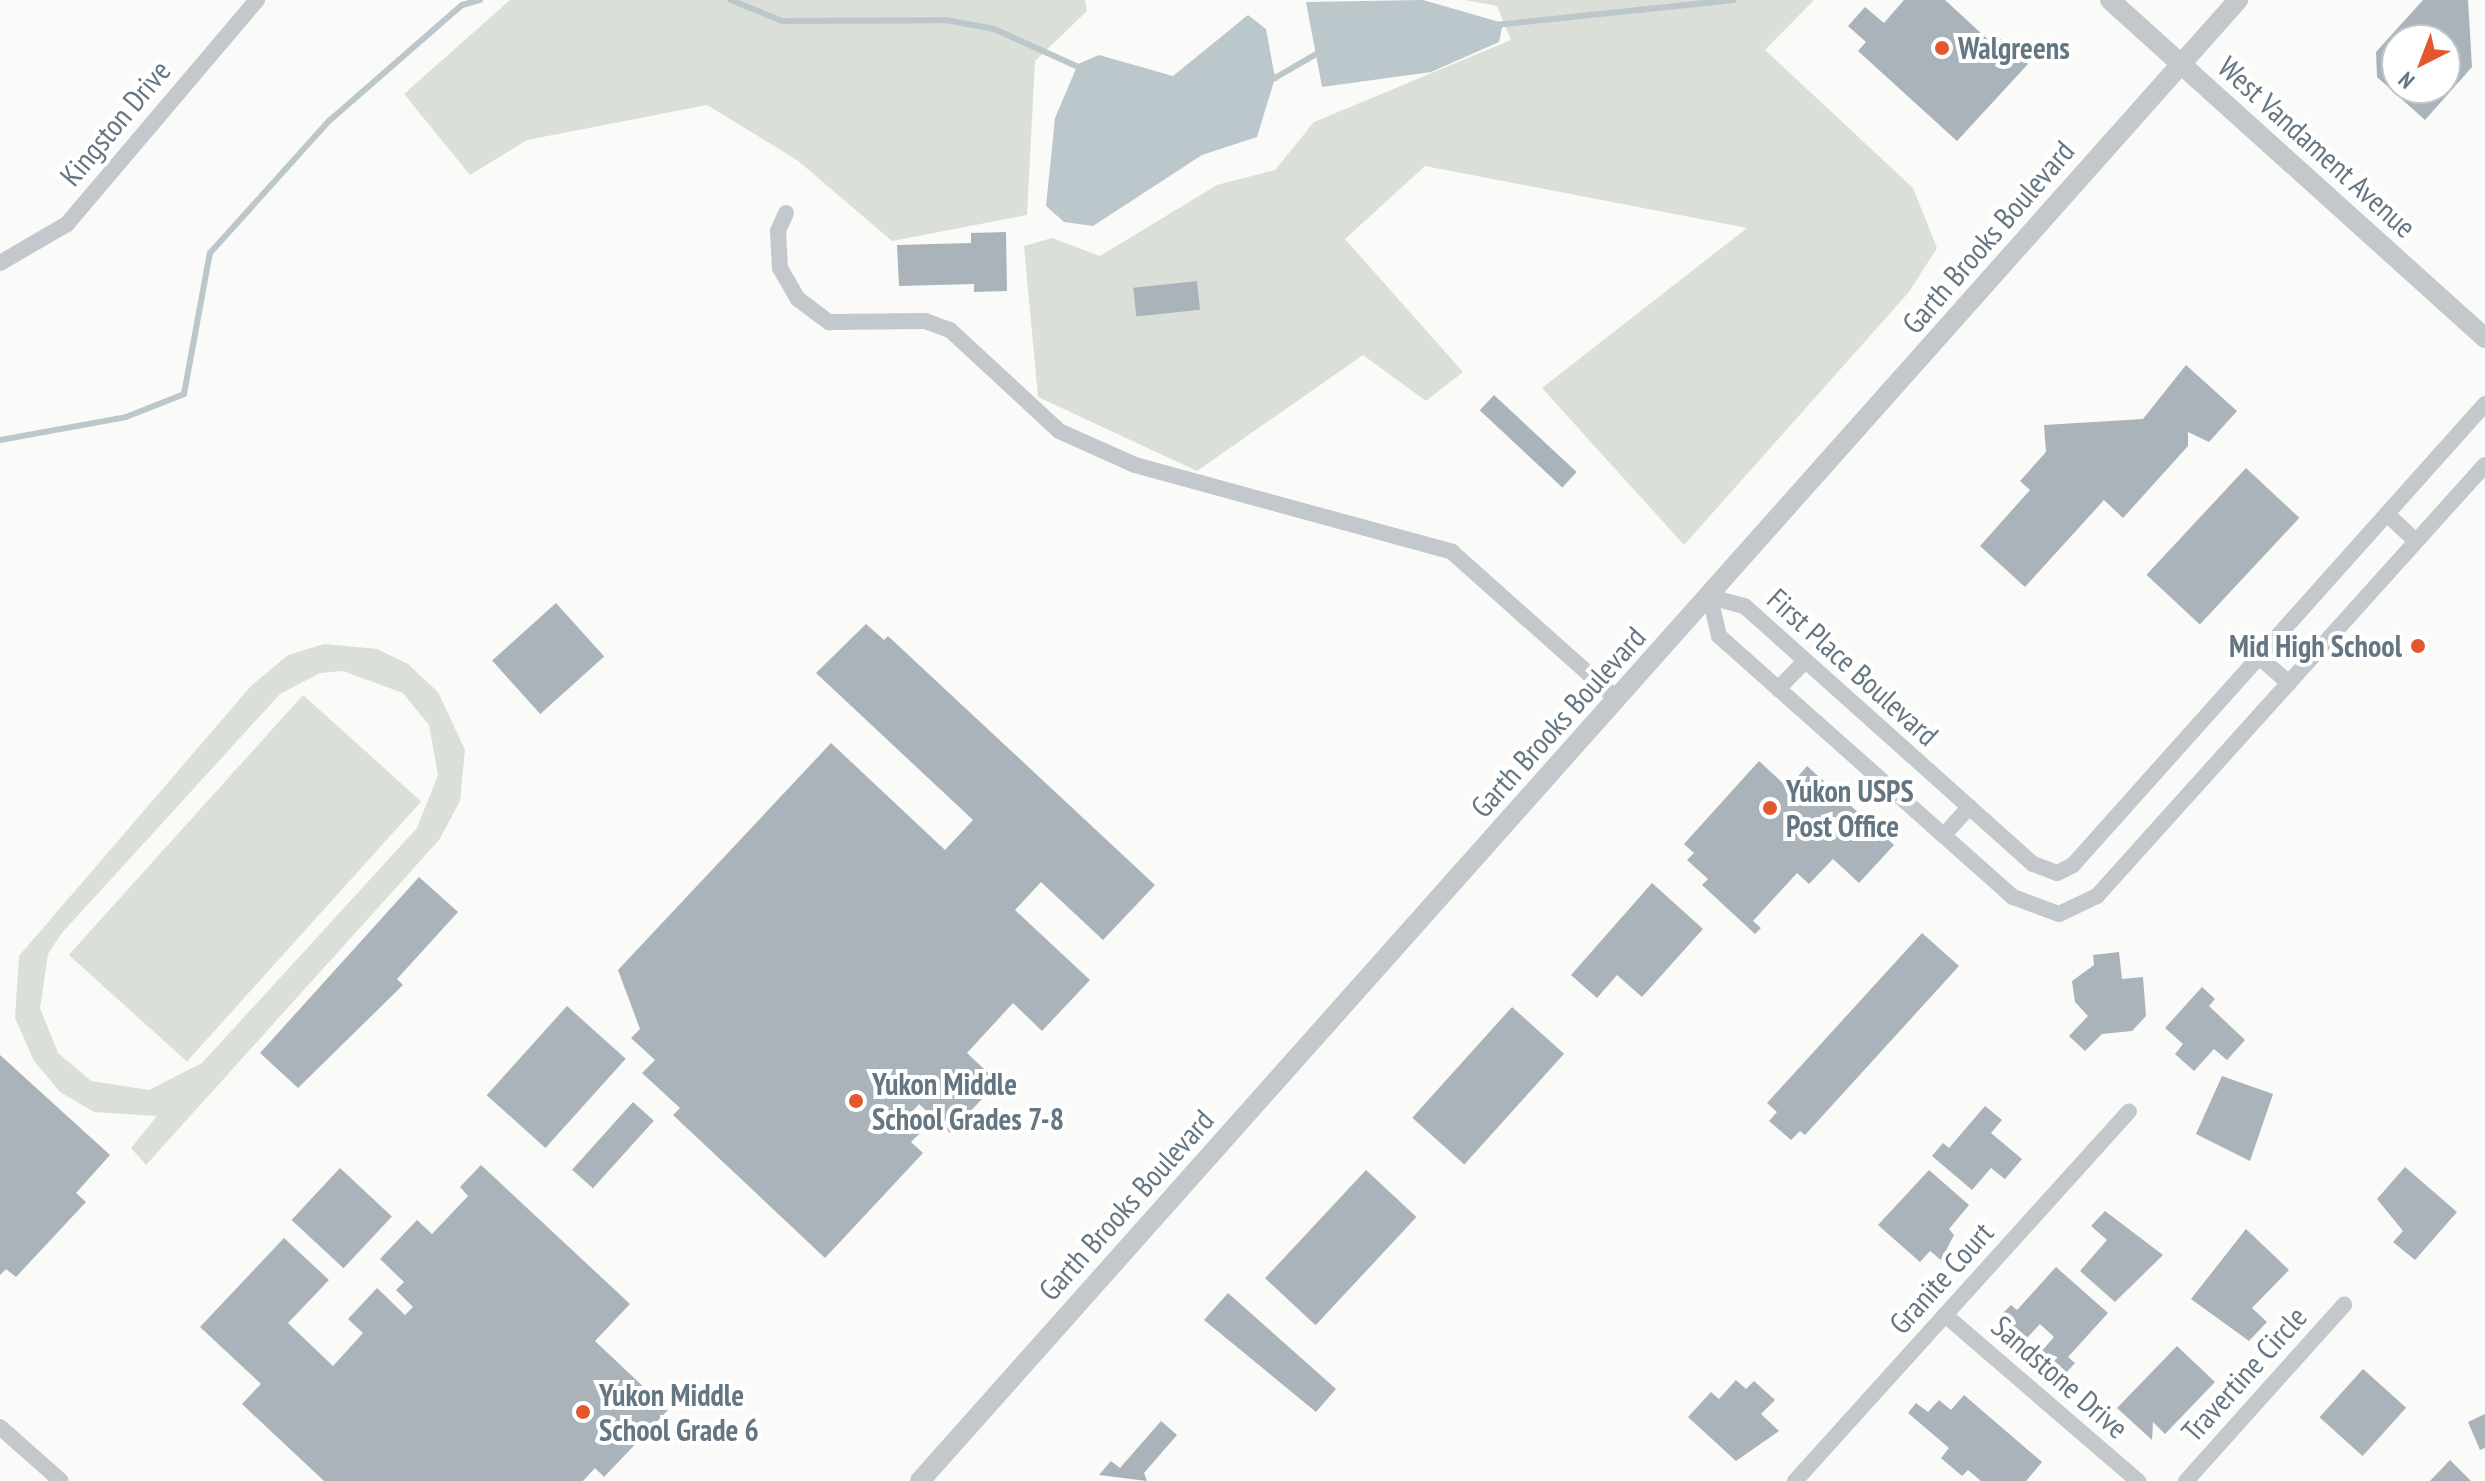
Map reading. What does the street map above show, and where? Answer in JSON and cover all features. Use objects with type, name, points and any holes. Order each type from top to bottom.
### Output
[{"type":"street","name":"Kingston Drive","points":[[0,263],[67,224],[257,0]]},
{"type":"street","name":"West Vandament Avenue","points":[[2110,0],[2485,338]]},
{"type":"street","name":"Garth Brooks Boulevard","points":[[920,1481],[1710,597],[2238,0]]},
{"type":"street","points":[[786,213],[778,231],[780,268],[798,299],[829,322],[925,321],[950,330],[1059,431],[1135,465],[1452,552],[1618,700]]},
{"type":"street","name":"First Place Boulevard","points":[[1710,597],[1744,606],[2033,864],[2057,873],[2073,865],[2485,404]]},
{"type":"street","points":[[1710,597],[1719,636],[2013,897],[2059,914],[2097,896],[2485,465]]},
{"type":"street","points":[[2387,514],[2416,541]]},
{"type":"street","points":[[2259,657],[2289,683]]},
{"type":"street","points":[[1778,689],[1805,661]]},
{"type":"street","points":[[1944,835],[1969,807]]},
{"type":"street","name":"Granite Court","points":[[1795,1481],[2129,1112]]},
{"type":"street","name":"Travertine Circle","points":[[2186,1481],[2344,1305]]},
{"type":"street","name":"Sandstone Drive","points":[[1945,1315],[2138,1481]]},
{"type":"street","points":[[0,1427],[61,1481]]},
{"type":"shaded area","points":[[510,0],[1085,0],[1087,11],[1035,61],[1027,215],[892,241],[797,160],[707,105],[527,140],[470,175],[404,94]]},
{"type":"shaded area","points":[[1423,0],[1503,23],[1499,42],[1431,72],[1322,87],[1306,2]]},
{"type":"shaded area","points":[[1465,0],[1814,0],[1765,50],[1913,188],[1937,248],[1909,292],[1684,545],[1542,388],[1747,228],[1425,166],[1345,239],[1463,372],[1426,401],[1363,355],[1197,471],[1038,397],[1024,246],[1052,238],[1100,256],[1217,185],[1275,170],[1314,122],[1511,40],[1497,6]]},
{"type":"shaded area","points":[[1248,15],[1266,29],[1275,78],[1257,137],[1202,155],[1093,226],[1064,222],[1046,206],[1055,118],[1078,64],[1099,55],[1173,76]]},
{"type":"shaded area","points":[[324,644],[377,649],[408,664],[438,692],[465,750],[460,801],[439,840],[146,1165],[131,1148],[157,1116],[94,1112],[60,1092],[34,1061],[15,1018],[19,956],[251,686],[288,655]],"holes":[[[343,671],[403,693],[429,725],[438,775],[417,828],[202,1063],[149,1090],[91,1081],[58,1053],[40,1008],[48,954],[61,934],[280,694],[320,673]]]},
{"type":"shaded area","points":[[303,695],[421,801],[187,1061],[69,955]]},
{"type":"building","points":[[1904,0],[1945,0],[1995,46],[2001,39],[2028,64],[1957,141],[1858,51],[1866,42],[1848,26],[1865,7],[1884,23]]},
{"type":"building","points":[[2423,0],[2468,0],[2472,67],[2461,79],[2461,24],[2401,24]]},
{"type":"building","points":[[2381,46],[2381,81],[2377,77],[2376,52]]},
{"type":"building","points":[[2407,104],[2439,104],[2425,120]]},
{"type":"building","points":[[1006,232],[1007,291],[974,292],[974,284],[899,286],[897,245],[971,243],[971,233]]},
{"type":"building","points":[[1197,281],[1200,310],[1136,317],[1133,288]]},
{"type":"building","points":[[2186,365],[2237,411],[2209,442],[2188,432],[2188,446],[2123,518],[2104,500],[2025,587],[1980,546],[2030,490],[2020,481],[2046,452],[2044,425],[2143,419]]},
{"type":"building","points":[[1494,395],[1577,472],[1562,487],[1480,410]]},
{"type":"building","points":[[2246,468],[2299,518],[2200,625],[2146,575]]},
{"type":"building","points":[[556,603],[604,657],[540,714],[492,661]]},
{"type":"building","points":[[866,624],[884,640],[888,636],[1155,885],[1103,940],[1041,882],[1015,910],[1090,980],[1042,1031],[1013,1003],[967,1053],[998,1082],[950,1133],[919,1104],[909,1115],[924,1129],[911,1142],[923,1153],[825,1258],[673,1115],[680,1108],[642,1073],[655,1060],[631,1038],[640,1029],[618,970],[831,743],[945,850],[973,820],[816,673]]},
{"type":"building","points":[[1759,761],[1788,788],[1807,766],[1894,845],[1859,883],[1833,859],[1809,884],[1797,873],[1753,921],[1761,928],[1755,934],[1702,885],[1708,879],[1687,860],[1694,853],[1684,844]]},
{"type":"building","points":[[419,877],[458,912],[397,979],[403,985],[298,1088],[260,1053]]},
{"type":"building","points":[[1652,883],[1703,929],[1642,997],[1617,975],[1597,998],[1571,975]]},
{"type":"building","points":[[1922,933],[1959,966],[1805,1135],[1800,1131],[1791,1140],[1769,1121],[1777,1112],[1767,1103]]},
{"type":"building","points":[[2119,952],[2122,979],[2143,977],[2146,1016],[2132,1031],[2102,1034],[2085,1051],[2069,1036],[2088,1016],[2075,1002],[2072,981],[2094,965],[2093,955]]},
{"type":"building","points":[[2202,987],[2215,999],[2209,1006],[2245,1040],[2227,1060],[2214,1049],[2194,1071],[2175,1054],[2183,1044],[2165,1028]]},
{"type":"building","points":[[567,1006],[626,1059],[545,1148],[487,1095]]},
{"type":"building","points":[[1512,1007],[1564,1054],[1464,1165],[1412,1118]]},
{"type":"building","points":[[0,1055],[110,1155],[76,1193],[86,1202],[16,1277],[6,1269],[0,1275]]},
{"type":"building","points":[[2222,1076],[2273,1094],[2250,1161],[2196,1134]]},
{"type":"building","points":[[633,1102],[654,1121],[593,1188],[572,1170]]},
{"type":"building","points":[[1985,1106],[2002,1120],[1991,1133],[2022,1159],[2005,1179],[1991,1168],[1972,1190],[1932,1156],[1943,1143],[1949,1148]]},
{"type":"building","points":[[481,1165],[630,1304],[595,1341],[668,1410],[604,1477],[595,1468],[583,1481],[324,1481],[242,1404],[261,1384],[200,1327],[284,1238],[329,1280],[288,1323],[333,1366],[363,1333],[348,1319],[377,1288],[405,1315],[413,1307],[396,1290],[404,1282],[380,1259],[417,1220],[432,1234],[468,1196],[460,1187]]},
{"type":"building","points":[[2405,1167],[2457,1212],[2415,1260],[2393,1242],[2403,1231],[2377,1199]]},
{"type":"building","points":[[340,1168],[392,1216],[344,1268],[292,1220]]},
{"type":"building","points":[[1366,1170],[1416,1217],[1316,1325],[1265,1278]]},
{"type":"building","points":[[1929,1170],[1969,1205],[1949,1229],[1954,1235],[1941,1260],[1930,1251],[1920,1262],[1878,1225]]},
{"type":"building","points":[[2105,1211],[2163,1255],[2115,1302],[2080,1271],[2107,1240],[2091,1226]]},
{"type":"building","points":[[2246,1229],[2289,1270],[2252,1308],[2267,1322],[2249,1341],[2191,1299]]},
{"type":"building","points":[[2056,1267],[2108,1313],[2068,1357],[2075,1363],[2065,1374],[2040,1353],[2054,1337],[2040,1324],[2026,1339],[2000,1316],[2011,1305],[2017,1310]]},
{"type":"building","points":[[1228,1293],[1336,1389],[1316,1412],[1204,1320]]},
{"type":"building","points":[[2177,1346],[2215,1382],[2165,1434],[2153,1422],[2152,1440],[2117,1408]]},
{"type":"building","points":[[2363,1369],[2406,1408],[2363,1456],[2320,1417]]},
{"type":"building","points":[[1736,1380],[1746,1389],[1754,1381],[1775,1400],[1761,1414],[1779,1431],[1736,1461],[1688,1417],[1711,1392],[1719,1399]]},
{"type":"building","points":[[1964,1395],[2042,1462],[2026,1481],[1981,1481],[1968,1470],[1962,1476],[1941,1458],[1949,1448],[1908,1413],[1916,1403],[1928,1412],[1939,1400],[1951,1410]]},
{"type":"building","points":[[2485,1414],[2485,1448],[2480,1450],[2468,1422]]},
{"type":"building","points":[[1161,1421],[1177,1435],[1144,1473],[1147,1481],[1099,1475],[1111,1461],[1120,1468]]},
{"type":"building","points":[[2450,1460],[2471,1481],[2430,1481]]},
{"type":"waterway","points":[[0,440],[126,417],[184,394],[210,253],[329,121],[462,5],[480,0]]},
{"type":"waterway","points":[[731,0],[782,21],[946,20],[994,29],[1083,69]]},
{"type":"waterway","points":[[1495,25],[1734,0]]},
{"type":"waterway","points":[[1269,73],[1275,78],[1318,53]]},
{"type":"place","name":"Walgreens","points":[[1942,48]]},
{"type":"place","name":"Mid High School","points":[[2418,646]]},
{"type":"place","name":"Yukon USPS Post Office","points":[[1770,808]]},
{"type":"place","name":"Yukon Middle School Grades 7-8","points":[[856,1101]]},
{"type":"place","name":"Yukon Middle School Grade 6","points":[[583,1412]]}]
